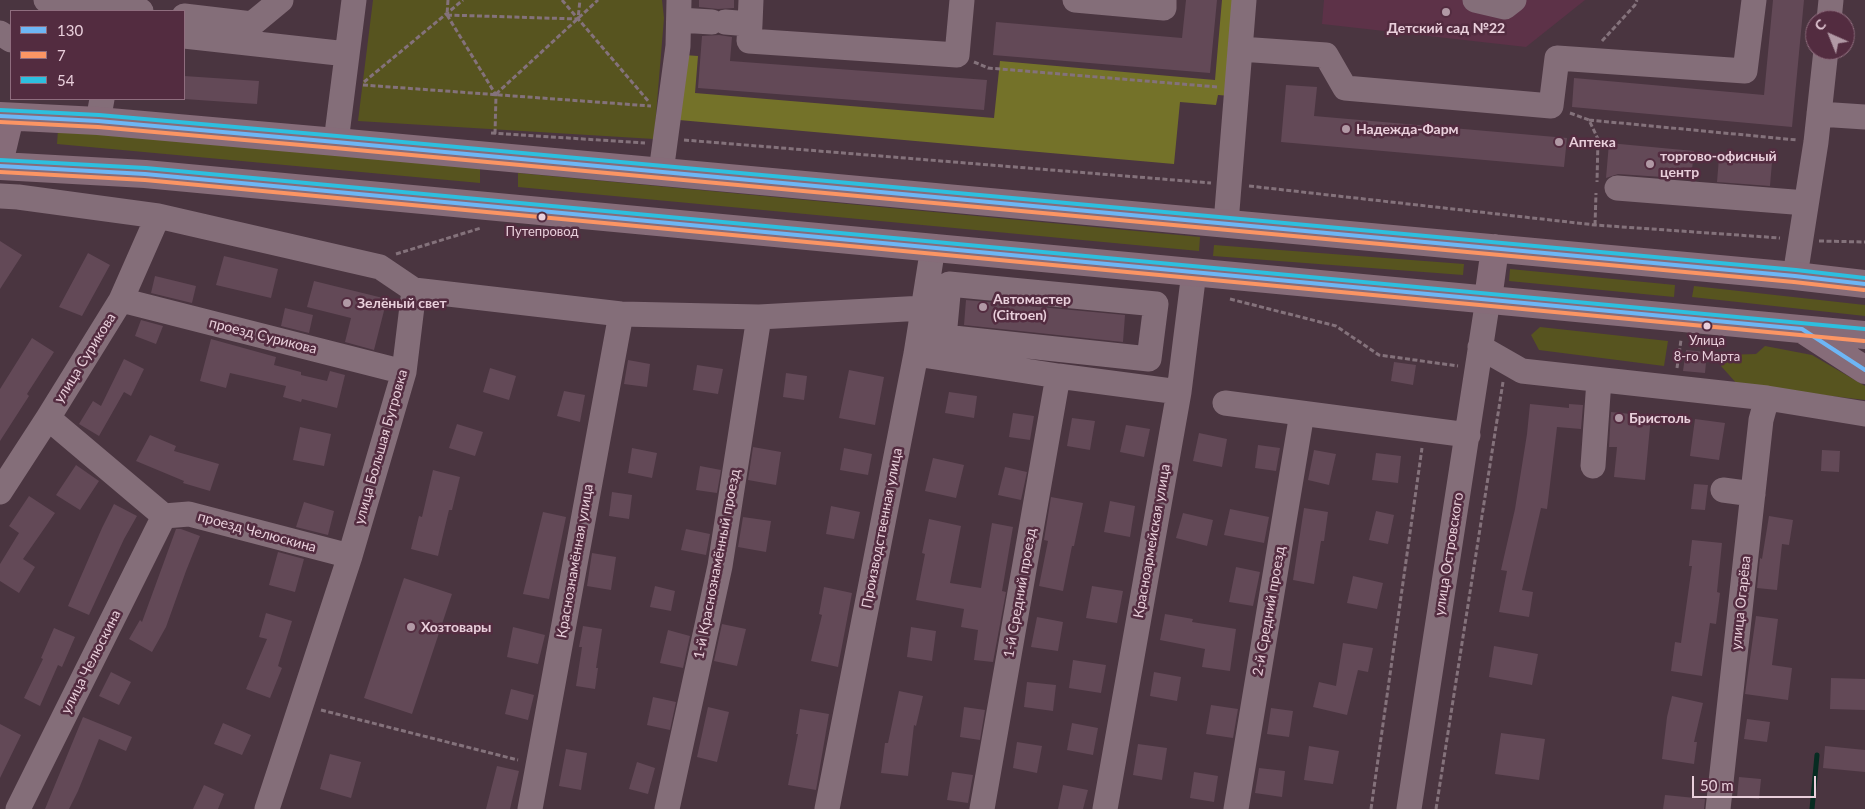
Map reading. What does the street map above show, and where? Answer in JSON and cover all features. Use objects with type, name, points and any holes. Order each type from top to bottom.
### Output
[{"type":"main road","points":[[0,159],[5,117],[100,110],[336,142],[1226,223],[1865,284]]},
{"type":"main road","points":[[0,166],[145,174],[933,247],[1193,281],[1488,300],[1865,335]]},
{"type":"main road","points":[[1488,300],[1495,248]]},
{"type":"main road","points":[[1802,329],[1865,370]]},
{"type":"street","points":[[46,0],[132,10]]},
{"type":"street","points":[[189,21],[252,24],[281,0]]},
{"type":"street","points":[[336,142],[354,0]]},
{"type":"street","points":[[661,172],[658,141],[679,10],[718,22],[751,12],[749,41],[957,55],[962,0]]},
{"type":"street","points":[[1075,0],[1164,8],[1164,0]]},
{"type":"street","points":[[1226,223],[1244,0]]},
{"type":"street","points":[[1475,0],[1506,7],[1514,0]]},
{"type":"street","points":[[1240,49],[1326,55],[1345,88],[1551,106],[1557,58],[1745,71],[1754,0]]},
{"type":"street","points":[[189,21],[347,54]]},
{"type":"street","points":[[1795,276],[1816,142],[1825,60]]},
{"type":"street","points":[[1819,114],[1865,117]]},
{"type":"street","points":[[1617,188],[1806,203]]},
{"type":"street","points":[[0,196],[158,216],[380,267],[414,290],[621,314],[759,317],[924,308]]},
{"type":"street","name":"улица Сурикова","points":[[0,492],[121,300],[158,216]]},
{"type":"street","name":"Производственная улица","points":[[827,809],[918,347],[933,247]]},
{"type":"street","name":"Красноармейская улица","points":[[1105,809],[1179,392],[1193,281]]},
{"type":"street","points":[[918,347],[944,338],[1149,358],[1156,304],[949,284],[944,338]]},
{"type":"street","name":"улица Большая Бугровка","points":[[268,809],[350,556],[404,372],[414,290]]},
{"type":"street","name":"проезд Сурикова","points":[[121,300],[404,372]]},
{"type":"street","name":"улица Островского","points":[[1409,809],[1488,300]]},
{"type":"street","name":"Краснознамённая улица","points":[[530,809],[621,314]]},
{"type":"street","name":"1-й Краснознамённый проезд","points":[[667,809],[720,566],[759,317]]},
{"type":"street","points":[[918,347],[1058,376],[1179,392]]},
{"type":"street","points":[[1479,358],[1522,371],[1768,398],[1865,414]]},
{"type":"street","name":"1-й Средний проезд","points":[[982,809],[1058,376]]},
{"type":"street","points":[[1593,466],[1599,380]]},
{"type":"street","name":"улица Огарёва","points":[[1718,809],[1761,420],[1768,398]]},
{"type":"street","points":[[1226,403],[1468,435]]},
{"type":"street","name":"2-й Средний проезд","points":[[1236,809],[1302,413]]},
{"type":"street","points":[[48,418],[164,516]]},
{"type":"street","points":[[1723,490],[1753,494]]},
{"type":"street","name":"проезд Челюскина","points":[[164,516],[189,514],[350,556]]},
{"type":"street","name":"улица Челюскина","points":[[18,809],[164,516]]},
{"type":"path","points":[[448,0],[447,15],[496,95]]},
{"type":"path","points":[[463,0],[360,85],[653,106],[562,0]]},
{"type":"path","points":[[578,19],[580,0]]},
{"type":"path","points":[[496,95],[598,0]]},
{"type":"path","points":[[1585,60],[1635,6],[1637,0]]},
{"type":"path","points":[[447,15],[578,19]]},
{"type":"path","points":[[957,55],[988,68],[1237,88]]},
{"type":"path","points":[[1551,106],[1588,120],[1816,142]]},
{"type":"path","points":[[1588,120],[1598,139],[1595,225]]},
{"type":"path","points":[[485,132],[658,141],[1229,184],[1595,225],[1801,240],[1865,242]]},
{"type":"path","points":[[398,253],[482,228]]},
{"type":"path","points":[[1193,281],[1336,326],[1380,355],[1479,358]]},
{"type":"path","points":[[1676,372],[1681,338]]},
{"type":"path","points":[[1436,809],[1504,378]]},
{"type":"path","points":[[1371,809],[1424,430]]},
{"type":"path","points":[[316,709],[538,766]]},
{"type":"shaded area","points":[[373,0],[662,0],[664,18],[654,139],[358,121]]},
{"type":"shaded area","points":[[1222,0],[1238,0],[1231,96],[1218,95],[1216,105],[1180,102],[1174,164],[679,120],[684,55],[698,56],[695,93],[994,118],[1000,61],[1215,80]]},
{"type":"shaded area","name":"Детский сад №22","points":[[1324,0],[1585,0],[1526,47],[1322,24]]},
{"type":"shaded area","points":[[58,130],[480,168],[480,183],[57,144]]},
{"type":"shaded area","points":[[518,173],[1200,237],[1199,251],[518,187]]},
{"type":"shaded area","points":[[1214,245],[1464,264],[1463,275],[1213,256]]},
{"type":"shaded area","points":[[1510,269],[1675,285],[1674,297],[1509,281]]},
{"type":"shaded area","points":[[1694,286],[1865,305],[1865,316],[1692,297]]},
{"type":"shaded area","points":[[1540,327],[1668,341],[1664,366],[1539,350],[1531,335]]},
{"type":"shaded area","points":[[1765,346],[1812,355],[1865,386],[1865,400],[1738,385],[1721,366],[1725,355],[1756,354]]},
{"type":"building","points":[[699,0],[734,0],[734,8],[699,7]]},
{"type":"building","points":[[1186,0],[1217,0],[1210,73],[993,55],[996,22],[1182,38]]},
{"type":"building","points":[[1773,0],[1804,0],[1792,127],[1572,107],[1574,78],[1764,95]]},
{"type":"building","points":[[719,35],[732,37],[730,61],[987,80],[984,110],[698,88],[702,36]]},
{"type":"building","points":[[185,76],[259,81],[257,104],[185,99]]},
{"type":"building","points":[[1286,85],[1317,87],[1314,116],[1567,138],[1564,167],[1281,142]]},
{"type":"building","name":"торгово-офисный центр","points":[[1609,143],[1694,151],[1691,179],[1618,174],[1606,178]]},
{"type":"building","points":[[1719,158],[1772,162],[1770,186],[1717,182]]},
{"type":"building","points":[[0,241],[22,255],[0,289]]},
{"type":"building","points":[[88,253],[110,265],[82,316],[59,307]]},
{"type":"building","points":[[224,256],[278,269],[271,298],[216,285]]},
{"type":"building","points":[[155,276],[196,286],[192,303],[151,293]]},
{"type":"building","name":"Зелёный свет","points":[[314,281],[387,299],[374,350],[345,342],[351,318],[307,307]]},
{"type":"building","points":[[966,300],[1125,315],[1123,342],[964,325]]},
{"type":"building","points":[[285,308],[313,315],[309,333],[281,326]]},
{"type":"building","points":[[141,320],[163,326],[156,344],[135,336]]},
{"type":"building","points":[[32,338],[54,352],[0,441],[0,389]]},
{"type":"building","points":[[211,339],[276,357],[274,365],[301,372],[301,375],[327,381],[330,371],[345,375],[337,408],[302,399],[301,402],[283,397],[286,386],[230,373],[226,388],[200,381]]},
{"type":"building","points":[[1686,350],[1707,352],[1705,373],[1683,371]]},
{"type":"building","points":[[124,359],[144,369],[131,396],[124,392],[99,436],[79,424],[93,401],[101,406]]},
{"type":"building","points":[[628,360],[650,364],[647,387],[624,384]]},
{"type":"building","points":[[1394,362],[1416,365],[1413,385],[1391,381]]},
{"type":"building","points":[[697,365],[723,369],[718,394],[693,390]]},
{"type":"building","points":[[490,368],[516,376],[509,400],[483,392]]},
{"type":"building","points":[[849,370],[884,377],[875,425],[839,418]]},
{"type":"building","points":[[786,373],[807,376],[804,400],[783,397]]},
{"type":"building","points":[[564,391],[585,395],[580,422],[557,416]]},
{"type":"building","points":[[949,392],[977,396],[974,418],[945,413]]},
{"type":"building","points":[[1530,404],[1569,408],[1569,404],[1583,405],[1581,429],[1557,427],[1547,509],[1541,508],[1522,590],[1533,592],[1529,617],[1499,612],[1507,571],[1501,570],[1515,509]]},
{"type":"building","points":[[1611,412],[1651,416],[1645,480],[1614,477],[1617,447],[1609,447]]},
{"type":"building","points":[[1013,413],[1034,416],[1030,440],[1009,437]]},
{"type":"building","points":[[1072,418],[1095,421],[1090,450],[1067,446]]},
{"type":"building","points":[[1695,419],[1725,423],[1719,460],[1690,456]]},
{"type":"building","points":[[457,424],[483,432],[475,456],[449,448]]},
{"type":"building","points":[[1126,425],[1150,429],[1144,457],[1120,452]]},
{"type":"building","points":[[300,427],[331,434],[324,466],[293,460]]},
{"type":"building","points":[[1199,433],[1227,439],[1222,467],[1193,461]]},
{"type":"building","points":[[150,435],[176,446],[174,451],[219,464],[210,491],[183,483],[184,481],[136,461]]},
{"type":"building","points":[[1258,445],[1280,448],[1276,471],[1255,468]]},
{"type":"building","points":[[753,447],[781,452],[776,485],[748,480]]},
{"type":"building","points":[[632,448],[657,453],[652,478],[628,473]]},
{"type":"building","points":[[844,448],[872,454],[868,475],[840,470]]},
{"type":"building","points":[[1314,450],[1336,454],[1329,485],[1308,480]]},
{"type":"building","points":[[1822,450],[1840,451],[1839,472],[1821,471]]},
{"type":"building","points":[[1376,453],[1401,456],[1398,483],[1372,480]]},
{"type":"building","points":[[933,458],[964,465],[956,498],[925,491]]},
{"type":"building","points":[[76,465],[99,481],[80,510],[56,495]]},
{"type":"building","points":[[700,466],[721,470],[717,493],[696,490]]},
{"type":"building","points":[[1005,467],[1027,472],[1021,500],[998,495]]},
{"type":"building","points":[[433,470],[460,477],[452,510],[449,510],[438,556],[411,549],[419,516],[422,517]]},
{"type":"building","points":[[1694,484],[1708,485],[1705,510],[1691,509]]},
{"type":"building","points":[[612,492],[632,495],[629,519],[609,516]]},
{"type":"building","points":[[29,496],[55,513],[23,559],[35,567],[19,593],[0,581],[0,564],[19,533],[9,526]]},
{"type":"building","points":[[1051,497],[1083,503],[1063,591],[1039,586],[1048,541],[1044,540]]},
{"type":"building","points":[[1110,501],[1135,506],[1130,537],[1104,532]]},
{"type":"building","points":[[304,502],[334,511],[328,535],[296,527]]},
{"type":"building","points":[[114,504],[137,516],[124,539],[89,615],[68,606]]},
{"type":"building","points":[[831,506],[860,512],[854,539],[826,534]]},
{"type":"building","points":[[1304,508],[1328,512],[1324,541],[1321,541],[1314,584],[1293,580]]},
{"type":"building","points":[[1230,509],[1269,517],[1264,543],[1224,535]]},
{"type":"building","points":[[1376,511],[1394,515],[1388,544],[1369,540]]},
{"type":"building","points":[[543,512],[566,517],[549,599],[523,594]]},
{"type":"building","points":[[1183,513],[1213,520],[1207,546],[1176,538]]},
{"type":"building","points":[[1769,516],[1793,520],[1789,545],[1782,544],[1777,590],[1757,588],[1760,558],[1762,559]]},
{"type":"building","points":[[743,517],[771,521],[766,552],[738,547]]},
{"type":"building","points":[[929,519],[961,526],[950,583],[981,588],[992,523],[1013,527],[1002,591],[1006,592],[993,662],[974,660],[978,630],[961,627],[964,609],[916,600],[925,554],[922,553]]},
{"type":"building","points":[[176,529],[200,536],[166,627],[152,652],[129,639],[140,620],[142,622]]},
{"type":"building","points":[[686,529],[710,534],[706,555],[681,550]]},
{"type":"building","points":[[1692,540],[1722,543],[1717,592],[1720,593],[1716,624],[1710,623],[1702,676],[1671,671],[1675,642],[1681,643],[1692,566],[1689,566]]},
{"type":"building","points":[[278,552],[304,559],[295,592],[269,585]]},
{"type":"building","points":[[592,553],[616,557],[611,590],[587,586]]},
{"type":"building","points":[[1236,567],[1260,572],[1253,606],[1229,602]]},
{"type":"building","points":[[1353,576],[1383,583],[1377,609],[1347,603]]},
{"type":"building","points":[[404,578],[452,594],[412,714],[364,698]]},
{"type":"building","points":[[655,586],[675,591],[671,611],[650,607]]},
{"type":"building","points":[[1092,586],[1123,591],[1117,623],[1086,618]]},
{"type":"building","points":[[824,587],[852,593],[838,667],[811,661],[822,615],[819,614]]},
{"type":"building","points":[[266,613],[292,621],[278,666],[282,668],[270,698],[246,689],[267,639],[259,637]]},
{"type":"building","points":[[1165,614],[1193,619],[1192,622],[1236,629],[1230,671],[1202,667],[1205,649],[1160,640]]},
{"type":"building","points":[[1756,616],[1778,619],[1772,665],[1792,668],[1788,700],[1745,694]]},
{"type":"building","points":[[1037,617],[1063,622],[1058,651],[1031,647]]},
{"type":"building","points":[[722,624],[746,629],[737,666],[714,661]]},
{"type":"building","points":[[583,626],[602,629],[595,689],[576,686],[582,647],[579,647]]},
{"type":"building","points":[[513,627],[545,635],[538,664],[507,657]]},
{"type":"building","points":[[911,627],[936,631],[932,661],[907,657]]},
{"type":"building","points":[[54,628],[75,637],[62,667],[58,665],[40,706],[24,698],[43,659],[41,658]]},
{"type":"building","points":[[668,630],[690,636],[683,668],[660,663]]},
{"type":"building","points":[[1343,643],[1373,648],[1368,672],[1358,670],[1347,715],[1313,707],[1319,682],[1336,686]]},
{"type":"building","points":[[1494,646],[1538,654],[1532,685],[1489,677]]},
{"type":"building","points":[[1073,660],[1106,665],[1101,693],[1069,688]]},
{"type":"building","points":[[111,672],[131,682],[119,705],[99,696]]},
{"type":"building","points":[[1154,672],[1181,677],[1177,701],[1150,696]]},
{"type":"building","points":[[1831,678],[1865,679],[1865,710],[1830,709]]},
{"type":"building","points":[[1027,682],[1056,685],[1053,711],[1024,707]]},
{"type":"building","points":[[511,689],[534,695],[528,720],[505,714]]},
{"type":"building","points":[[899,691],[923,696],[916,726],[914,725],[908,776],[881,773],[885,743],[888,743]]},
{"type":"building","points":[[1672,696],[1703,703],[1694,742],[1697,742],[1694,764],[1662,759],[1667,717]]},
{"type":"building","points":[[653,697],[676,702],[670,730],[647,725]]},
{"type":"building","points":[[1211,705],[1238,709],[1233,738],[1206,734]]},
{"type":"building","points":[[708,707],[729,712],[717,762],[697,757]]},
{"type":"building","points":[[964,707],[985,710],[980,740],[960,737]]},
{"type":"building","points":[[1271,708],[1293,711],[1289,737],[1267,734]]},
{"type":"building","points":[[800,709],[829,714],[816,790],[788,785],[798,734],[796,734]]},
{"type":"building","points":[[83,717],[132,737],[126,751],[99,739],[69,809],[45,809]]},
{"type":"building","points":[[1747,719],[1770,722],[1767,742],[1744,739]]},
{"type":"building","points":[[223,723],[251,735],[242,755],[214,744]]},
{"type":"building","points":[[1072,723],[1098,728],[1093,755],[1067,750]]},
{"type":"building","points":[[0,724],[21,735],[0,778]]},
{"type":"building","points":[[1501,733],[1545,739],[1539,780],[1495,774]]},
{"type":"building","points":[[1017,742],[1042,746],[1037,773],[1013,768]]},
{"type":"building","points":[[1138,744],[1167,748],[1162,780],[1133,775]]},
{"type":"building","points":[[1309,746],[1339,751],[1333,784],[1304,780]]},
{"type":"building","points":[[1825,746],[1865,750],[1865,772],[1823,768]]},
{"type":"building","points":[[566,749],[587,753],[581,790],[559,786]]},
{"type":"building","points":[[330,754],[361,762],[351,798],[320,789]]},
{"type":"building","points":[[637,762],[655,768],[648,794],[629,789]]},
{"type":"building","points":[[497,766],[519,771],[510,809],[486,809]]},
{"type":"building","points":[[1259,768],[1285,771],[1282,797],[1255,793]]},
{"type":"building","points":[[952,772],[973,775],[968,803],[947,800]]},
{"type":"building","points":[[1194,772],[1218,776],[1214,802],[1190,798]]},
{"type":"building","points":[[1739,777],[1761,779],[1759,799],[1737,797]]},
{"type":"building","points":[[204,785],[224,794],[218,809],[193,809]]},
{"type":"building","points":[[1063,785],[1088,790],[1083,809],[1058,809]]},
{"type":"building","points":[[1665,795],[1705,799],[1704,809],[1663,809]]},
{"type":"waterway","points":[[1812,809],[1817,755]]},
{"type":"transit line","name":"54","points":[[0,110],[99,115],[337,136],[1796,270],[1865,278]]},
{"type":"transit line","name":"130","points":[[0,116],[98,121],[336,142],[1865,284]]},
{"type":"transit line","name":"7","points":[[0,122],[98,127],[335,148],[1864,290]]},
{"type":"transit line","name":"54","points":[[0,160],[146,168],[1865,329]]},
{"type":"transit line","name":"130","points":[[0,166],[145,174],[1802,329],[1865,370]]},
{"type":"transit line","name":"7","points":[[0,172],[145,180],[1864,341]]},
{"type":"place","name":"Детский сад №22","points":[[1446,12]]},
{"type":"place","name":"Надежда-Фарм","points":[[1346,129]]},
{"type":"place","name":"Аптека","points":[[1559,142]]},
{"type":"place","name":"торгово-офисный центр","points":[[1650,164]]},
{"type":"place","name":"Путепровод","points":[[542,217]]},
{"type":"place","name":"Зелёный свет","points":[[347,303]]},
{"type":"place","name":"Автомастер (Citroen)","points":[[983,307]]},
{"type":"place","name":"Улица 8-го Марта","points":[[1707,326]]},
{"type":"place","name":"Бристоль","points":[[1619,418]]},
{"type":"place","name":"Хозтовары","points":[[411,627]]}]
